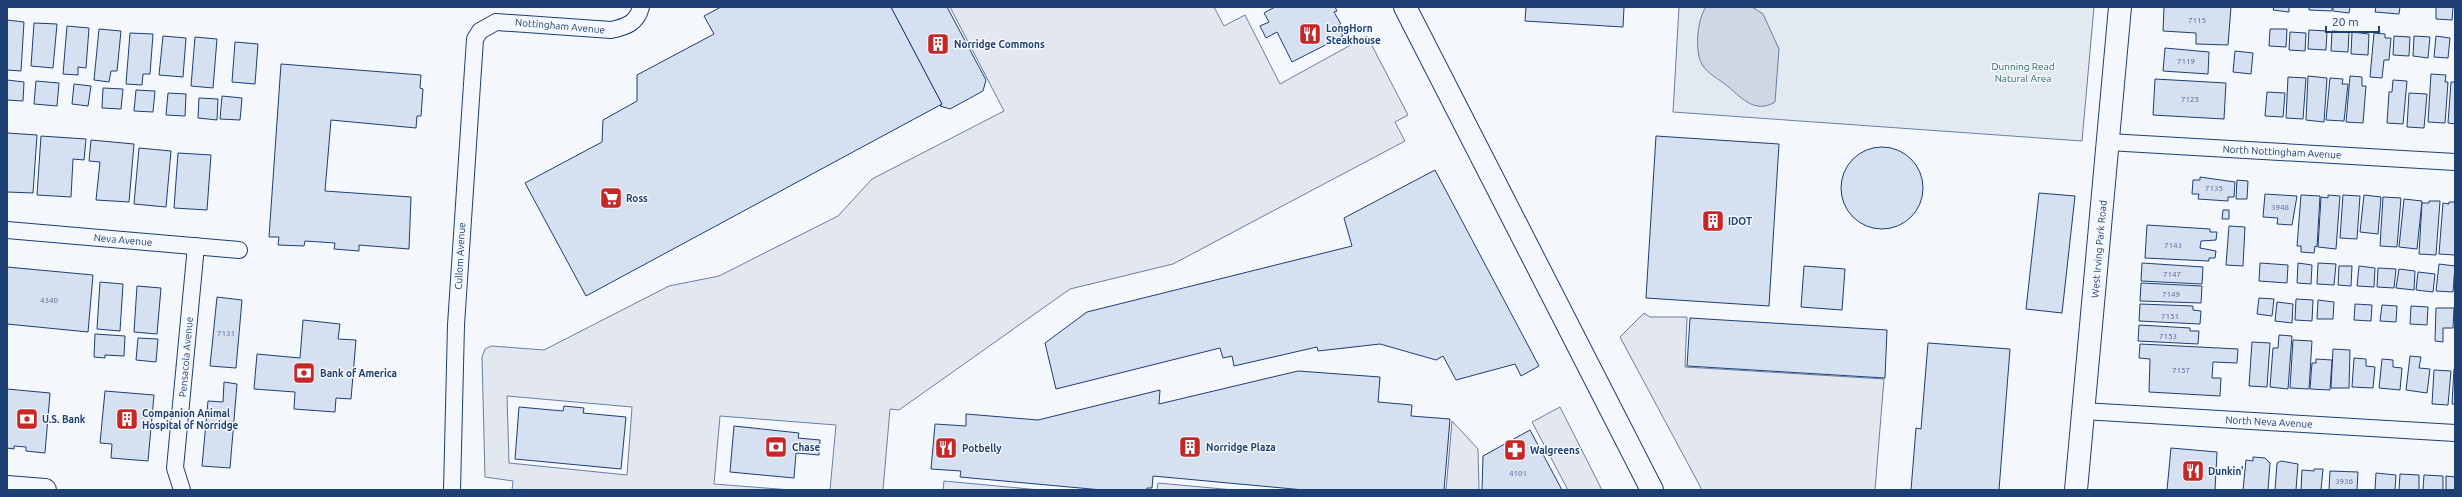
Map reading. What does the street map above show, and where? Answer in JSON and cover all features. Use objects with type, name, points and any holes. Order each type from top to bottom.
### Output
[{"type":"main road","points":[[1405,7],[1652,490]]},
{"type":"main road","name":"West Irving Park Road","points":[[2076,490],[2120,7]]},
{"type":"main road","points":[[7,486],[45,490]]},
{"type":"street","name":"Nottingham Avenue","points":[[485,26],[496,22],[509,22],[611,30],[624,27],[633,22],[641,7]]},
{"type":"street","name":"Cullom Avenue","points":[[452,490],[456,325],[473,54],[475,39],[485,26]]},
{"type":"street","name":"North Nottingham Avenue","points":[[2108,142],[2455,162]]},
{"type":"street","name":"Neva Avenue","points":[[7,230],[239,250]]},
{"type":"street","name":"Pensacola Avenue","points":[[182,490],[175,468],[196,246]]},
{"type":"street","name":"North Neva Avenue","points":[[2083,411],[2455,433]]},
{"type":"green space","name":"Dunning Read Natural Area","points":[[1679,7],[2094,7],[2082,141],[1673,112]]},
{"type":"shaded area","points":[[950,7],[1214,7],[1224,26],[1245,15],[1280,84],[1367,36],[1408,115],[1395,122],[1405,141],[1173,264],[1070,289],[899,410],[890,409],[883,490],[830,490],[836,425],[720,416],[714,484],[791,490],[512,490],[513,481],[485,477],[482,357],[485,349],[491,346],[544,350],[669,286],[719,276],[838,216],[872,179],[1004,111]],"holes":[[[507,396],[632,407],[627,475],[509,463]]]},
{"type":"shaded area","points":[[1706,7],[1752,7],[1763,14],[1779,49],[1775,102],[1760,106],[1754,105],[1742,98],[1705,69],[1698,53],[1698,36],[1700,19]]},
{"type":"shaded area","points":[[1644,313],[1650,317],[1687,317],[1685,367],[1884,379],[1875,490],[1702,490],[1620,337]]},
{"type":"shaded area","points":[[1560,407],[1602,490],[1568,490],[1532,422]]},
{"type":"shaded area","points":[[1452,421],[1478,449],[1479,490],[1446,490]]},
{"type":"shaded area","points":[[944,481],[1040,490],[943,490]]},
{"type":"shaded area","points":[[1158,483],[1234,490],[1157,490]]},
{"type":"building","points":[[721,7],[891,7],[942,104],[586,296],[525,183],[602,142],[603,120],[637,101],[637,75],[714,34],[704,16]]},
{"type":"building","name":"Norridge Commons","points":[[891,7],[947,7],[986,80],[983,91],[950,109],[940,106],[942,104]]},
{"type":"building","name":"LongHorn Steakhouse","points":[[1275,7],[1335,7],[1337,11],[1334,12],[1341,24],[1337,26],[1343,36],[1292,62],[1277,32],[1266,38],[1260,26],[1269,22],[1264,13]]},
{"type":"building","points":[[1526,7],[1624,7],[1623,27],[1525,21]]},
{"type":"building","points":[[2164,7],[2231,7],[2228,45],[2196,44],[2196,33],[2163,31]]},
{"type":"building","points":[[2274,7],[2289,7],[2289,12],[2273,10]]},
{"type":"building","points":[[2309,7],[2332,7],[2332,11],[2309,10]]},
{"type":"building","points":[[2333,7],[2350,7],[2349,13],[2333,11]]},
{"type":"building","points":[[2376,7],[2400,7],[2399,14],[2375,12]]},
{"type":"building","points":[[2436,7],[2453,7],[2452,20],[2436,19]]},
{"type":"building","points":[[7,20],[24,22],[21,71],[7,70]]},
{"type":"building","points":[[34,23],[57,24],[53,68],[31,66]]},
{"type":"building","points":[[67,26],[89,28],[86,68],[78,67],[78,75],[63,74]]},
{"type":"building","points":[[99,29],[121,31],[117,71],[111,71],[109,82],[94,80]]},
{"type":"building","points":[[2270,29],[2287,29],[2286,47],[2269,46]]},
{"type":"building","points":[[2309,30],[2327,31],[2326,50],[2308,49]]},
{"type":"building","points":[[2332,31],[2349,32],[2348,52],[2331,51]]},
{"type":"building","points":[[2290,32],[2306,33],[2305,51],[2289,50]]},
{"type":"building","points":[[2352,32],[2369,34],[2368,55],[2351,54]]},
{"type":"building","points":[[130,33],[153,34],[150,74],[143,74],[142,85],[126,84]]},
{"type":"building","points":[[2374,33],[2385,34],[2385,38],[2391,38],[2389,60],[2384,60],[2382,78],[2370,77]]},
{"type":"building","points":[[163,36],[186,38],[183,77],[159,75]]},
{"type":"building","points":[[2394,36],[2410,37],[2409,56],[2393,55]]},
{"type":"building","points":[[2414,36],[2430,37],[2428,58],[2413,56]]},
{"type":"building","points":[[2436,36],[2450,38],[2448,58],[2434,57]]},
{"type":"building","points":[[195,37],[217,39],[213,88],[191,86]]},
{"type":"building","points":[[235,42],[258,44],[255,84],[232,82]]},
{"type":"building","points":[[2165,48],[2209,52],[2208,74],[2163,71]]},
{"type":"building","points":[[2235,51],[2253,53],[2251,74],[2233,72]]},
{"type":"building","points":[[281,64],[421,75],[420,88],[423,89],[421,116],[417,116],[416,128],[331,120],[325,191],[411,197],[409,249],[359,245],[359,251],[334,249],[335,243],[305,241],[304,246],[278,245],[279,237],[269,237]]},
{"type":"building","points":[[2431,74],[2446,75],[2445,82],[2448,82],[2445,123],[2428,122]]},
{"type":"building","points":[[2308,76],[2327,78],[2324,122],[2306,120]]},
{"type":"building","points":[[2350,76],[2362,77],[2362,86],[2366,86],[2363,123],[2346,122]]},
{"type":"building","points":[[2288,77],[2306,78],[2303,119],[2286,118]]},
{"type":"building","points":[[2330,78],[2343,79],[2342,84],[2348,84],[2344,121],[2326,120]]},
{"type":"building","points":[[2155,79],[2226,83],[2224,119],[2153,115]]},
{"type":"building","points":[[7,80],[24,82],[23,101],[7,100]]},
{"type":"building","points":[[2393,80],[2407,81],[2403,124],[2387,123],[2389,92],[2392,92]]},
{"type":"building","points":[[36,81],[59,83],[57,106],[34,104]]},
{"type":"building","points":[[2451,82],[2455,82],[2455,124],[2448,123]]},
{"type":"building","points":[[74,84],[91,86],[88,106],[72,104]]},
{"type":"building","points":[[103,88],[123,89],[121,109],[102,108]]},
{"type":"building","points":[[136,90],[155,91],[153,112],[134,111]]},
{"type":"building","points":[[2267,92],[2285,93],[2283,117],[2265,116]]},
{"type":"building","points":[[168,93],[186,94],[185,116],[166,115]]},
{"type":"building","points":[[2409,93],[2427,94],[2424,128],[2407,127]]},
{"type":"building","points":[[222,96],[242,98],[240,120],[220,119]]},
{"type":"building","points":[[199,98],[218,99],[217,120],[198,118]]},
{"type":"building","points":[[7,133],[37,135],[33,193],[7,192]]},
{"type":"building","points":[[41,136],[86,139],[84,160],[73,159],[71,197],[37,195]]},
{"type":"building","name":"IDOT","points":[[1656,136],[1779,144],[1769,306],[1646,298]]},
{"type":"building","points":[[91,140],[134,144],[129,202],[96,200],[100,162],[89,161]]},
{"type":"building","points":[[1882,147],[1898,150],[1911,159],[1920,172],[1923,188],[1920,204],[1911,217],[1898,226],[1882,229],[1866,226],[1853,217],[1844,204],[1841,188],[1844,172],[1853,159],[1866,150]]},
{"type":"building","points":[[139,148],[171,151],[166,207],[134,204]]},
{"type":"building","points":[[178,153],[211,155],[207,210],[174,208]]},
{"type":"building","points":[[1435,170],[1539,366],[1521,376],[1515,364],[1456,380],[1443,356],[1436,360],[1380,344],[1318,351],[1317,347],[1234,366],[1232,356],[1223,358],[1220,348],[1056,389],[1045,343],[1087,312],[1352,246],[1344,218]]},
{"type":"building","points":[[2200,177],[2235,182],[2234,197],[2228,197],[2228,201],[2198,199],[2199,194],[2192,194],[2193,180],[2200,180]]},
{"type":"building","points":[[2237,180],[2248,181],[2247,199],[2236,199]]},
{"type":"building","points":[[2039,193],[2075,196],[2062,313],[2026,309]]},
{"type":"building","points":[[2265,194],[2297,196],[2292,225],[2277,224],[2278,218],[2263,217]]},
{"type":"building","points":[[2301,195],[2320,196],[2317,247],[2315,246],[2314,253],[2301,252],[2301,246],[2297,246]]},
{"type":"building","points":[[2328,195],[2340,196],[2336,249],[2318,247],[2321,197],[2328,198]]},
{"type":"building","points":[[2343,195],[2360,196],[2357,239],[2340,238]]},
{"type":"building","points":[[2364,195],[2381,197],[2378,234],[2360,232]]},
{"type":"building","points":[[2383,197],[2401,198],[2397,247],[2380,246]]},
{"type":"building","points":[[2404,199],[2422,201],[2417,249],[2399,247]]},
{"type":"building","points":[[2429,201],[2440,201],[2436,255],[2419,254],[2422,203],[2429,203]]},
{"type":"building","points":[[2449,202],[2455,202],[2455,255],[2439,254],[2443,203],[2449,204]]},
{"type":"building","points":[[2223,210],[2229,210],[2229,219],[2222,219]]},
{"type":"building","points":[[2147,225],[2210,229],[2210,232],[2217,232],[2216,240],[2201,241],[2200,248],[2216,251],[2215,258],[2209,258],[2209,261],[2145,258]]},
{"type":"building","points":[[2229,226],[2245,227],[2243,266],[2226,265]]},
{"type":"building","points":[[2142,263],[2203,267],[2202,284],[2141,281]]},
{"type":"building","points":[[2260,263],[2288,265],[2287,283],[2259,281]]},
{"type":"building","points":[[2298,263],[2312,265],[2311,284],[2297,283]]},
{"type":"building","points":[[2318,263],[2336,264],[2334,285],[2317,284]]},
{"type":"building","points":[[2439,264],[2455,266],[2453,292],[2436,291]]},
{"type":"building","points":[[1804,266],[1845,269],[1842,310],[1801,307]]},
{"type":"building","points":[[2339,266],[2352,266],[2351,286],[2338,285]]},
{"type":"building","points":[[2359,266],[2375,268],[2374,287],[2357,286]]},
{"type":"building","points":[[7,267],[93,275],[88,332],[7,324]]},
{"type":"building","points":[[2378,268],[2396,269],[2394,288],[2377,287]]},
{"type":"building","points":[[2399,269],[2415,271],[2414,290],[2396,288]]},
{"type":"building","points":[[2418,272],[2435,274],[2433,292],[2416,290]]},
{"type":"building","points":[[100,282],[123,284],[120,331],[97,329]]},
{"type":"building","points":[[2141,283],[2202,286],[2201,303],[2140,301]]},
{"type":"building","points":[[137,286],[161,288],[157,334],[134,332]]},
{"type":"building","points":[[217,297],[242,300],[236,368],[210,366]]},
{"type":"building","points":[[2259,298],[2274,299],[2272,316],[2257,314]]},
{"type":"building","points":[[2296,299],[2313,300],[2312,321],[2295,320]]},
{"type":"building","points":[[2318,300],[2334,302],[2333,319],[2317,319]]},
{"type":"building","points":[[2277,302],[2293,304],[2292,323],[2275,321]]},
{"type":"building","points":[[2140,304],[2193,306],[2193,310],[2201,311],[2200,324],[2139,321]]},
{"type":"building","points":[[2355,304],[2372,305],[2371,321],[2354,320]]},
{"type":"building","points":[[2382,305],[2397,306],[2396,322],[2380,321]]},
{"type":"building","points":[[2411,306],[2428,307],[2427,325],[2410,324]]},
{"type":"building","points":[[2436,308],[2454,308],[2453,328],[2443,328],[2443,342],[2435,341]]},
{"type":"building","points":[[1690,318],[1887,330],[1885,378],[1687,366]]},
{"type":"building","name":"Bank of America","points":[[303,320],[340,324],[338,339],[356,340],[351,399],[336,398],[335,412],[294,409],[295,392],[254,389],[257,354],[300,358]]},
{"type":"building","points":[[2139,325],[2190,328],[2190,331],[2199,331],[2198,344],[2138,341]]},
{"type":"building","points":[[95,334],[125,336],[124,356],[105,355],[105,358],[94,357]]},
{"type":"building","points":[[2279,335],[2292,336],[2288,389],[2270,387],[2273,348],[2278,348]]},
{"type":"building","points":[[138,338],[158,339],[156,362],[136,360]]},
{"type":"building","points":[[2293,340],[2312,341],[2309,389],[2290,388]]},
{"type":"building","points":[[2252,342],[2270,343],[2267,387],[2249,386]]},
{"type":"building","points":[[1928,343],[2010,349],[1999,490],[1911,490],[1916,428],[1921,429]]},
{"type":"building","points":[[2140,344],[2238,349],[2237,363],[2213,362],[2212,378],[2221,378],[2220,396],[2149,392],[2150,359],[2139,358]]},
{"type":"building","points":[[2333,349],[2350,350],[2349,388],[2331,388]]},
{"type":"building","points":[[2410,356],[2421,357],[2419,368],[2430,369],[2427,393],[2406,390]]},
{"type":"building","points":[[2354,358],[2366,359],[2366,366],[2375,367],[2373,388],[2352,387]]},
{"type":"building","points":[[2316,359],[2332,360],[2330,390],[2310,389],[2312,363],[2316,363]]},
{"type":"building","points":[[2382,359],[2393,360],[2393,367],[2402,368],[2400,390],[2379,388]]},
{"type":"building","points":[[2454,369],[2455,404],[2452,404]]},
{"type":"building","points":[[2434,370],[2451,371],[2448,405],[2432,404]]},
{"type":"building","name":"Norridge Plaza","points":[[1298,371],[1380,377],[1378,402],[1412,405],[1411,416],[1450,419],[1444,490],[1304,490],[1153,476],[1152,488],[1147,488],[1147,490],[1102,490],[960,477],[961,471],[931,469],[935,424],[966,426],[966,414],[1038,420],[1160,390],[1159,404]]},
{"type":"building","points":[[224,382],[237,384],[230,468],[202,466],[208,401],[223,402]]},
{"type":"building","name":"U.S. Bank","points":[[7,389],[50,393],[45,453],[26,451],[26,447],[14,446],[14,449],[7,448]]},
{"type":"building","name":"Companion Animal Hospital of Norridge","points":[[105,391],[154,395],[148,461],[111,458],[112,444],[100,443]]},
{"type":"building","points":[[564,406],[584,408],[583,413],[626,417],[621,469],[515,459],[519,407],[563,411]]},
{"type":"building","name":"Chase","points":[[734,426],[799,433],[798,438],[820,440],[819,455],[796,453],[794,478],[730,472]]},
{"type":"building","name":"Walgreens","points":[[1530,430],[1562,490],[1482,490],[1483,456]]},
{"type":"building","name":"Dunkin'","points":[[2171,448],[2217,452],[2215,490],[2167,490]]},
{"type":"building","points":[[2253,457],[2265,458],[2270,463],[2268,490],[2243,490],[2246,460],[2253,461]]},
{"type":"building","points":[[2281,461],[2298,464],[2296,490],[2275,490],[2277,463]]},
{"type":"building","points":[[2314,469],[2323,469],[2321,490],[2301,490],[2302,470],[2314,471]]},
{"type":"building","points":[[2330,471],[2358,472],[2357,490],[2329,490]]},
{"type":"building","points":[[2376,473],[2396,475],[2395,490],[2375,490]]},
{"type":"building","points":[[2400,474],[2419,475],[2419,490],[2399,490]]},
{"type":"building","points":[[2424,475],[2443,476],[2443,490],[2423,490]]},
{"type":"building","points":[[2446,476],[2455,477],[2455,490],[2446,490]]},
{"type":"place","name":"LongHorn Steakhouse","points":[[1310,34]]},
{"type":"place","name":"Norridge Commons","points":[[938,44]]},
{"type":"place","name":"Ross","points":[[611,198]]},
{"type":"place","name":"IDOT","points":[[1713,221]]},
{"type":"place","name":"Bank of America","points":[[304,373]]},
{"type":"place","name":"U.S. Bank","points":[[27,419]]},
{"type":"place","name":"Companion Animal Hospital of Norridge","points":[[127,419]]},
{"type":"place","name":"Chase","points":[[776,447]]},
{"type":"place","name":"Norridge Plaza","points":[[1190,447]]},
{"type":"place","name":"Potbelly","points":[[946,448]]},
{"type":"place","name":"Walgreens","points":[[1515,450]]},
{"type":"place","name":"Dunkin'","points":[[2193,471]]}]
